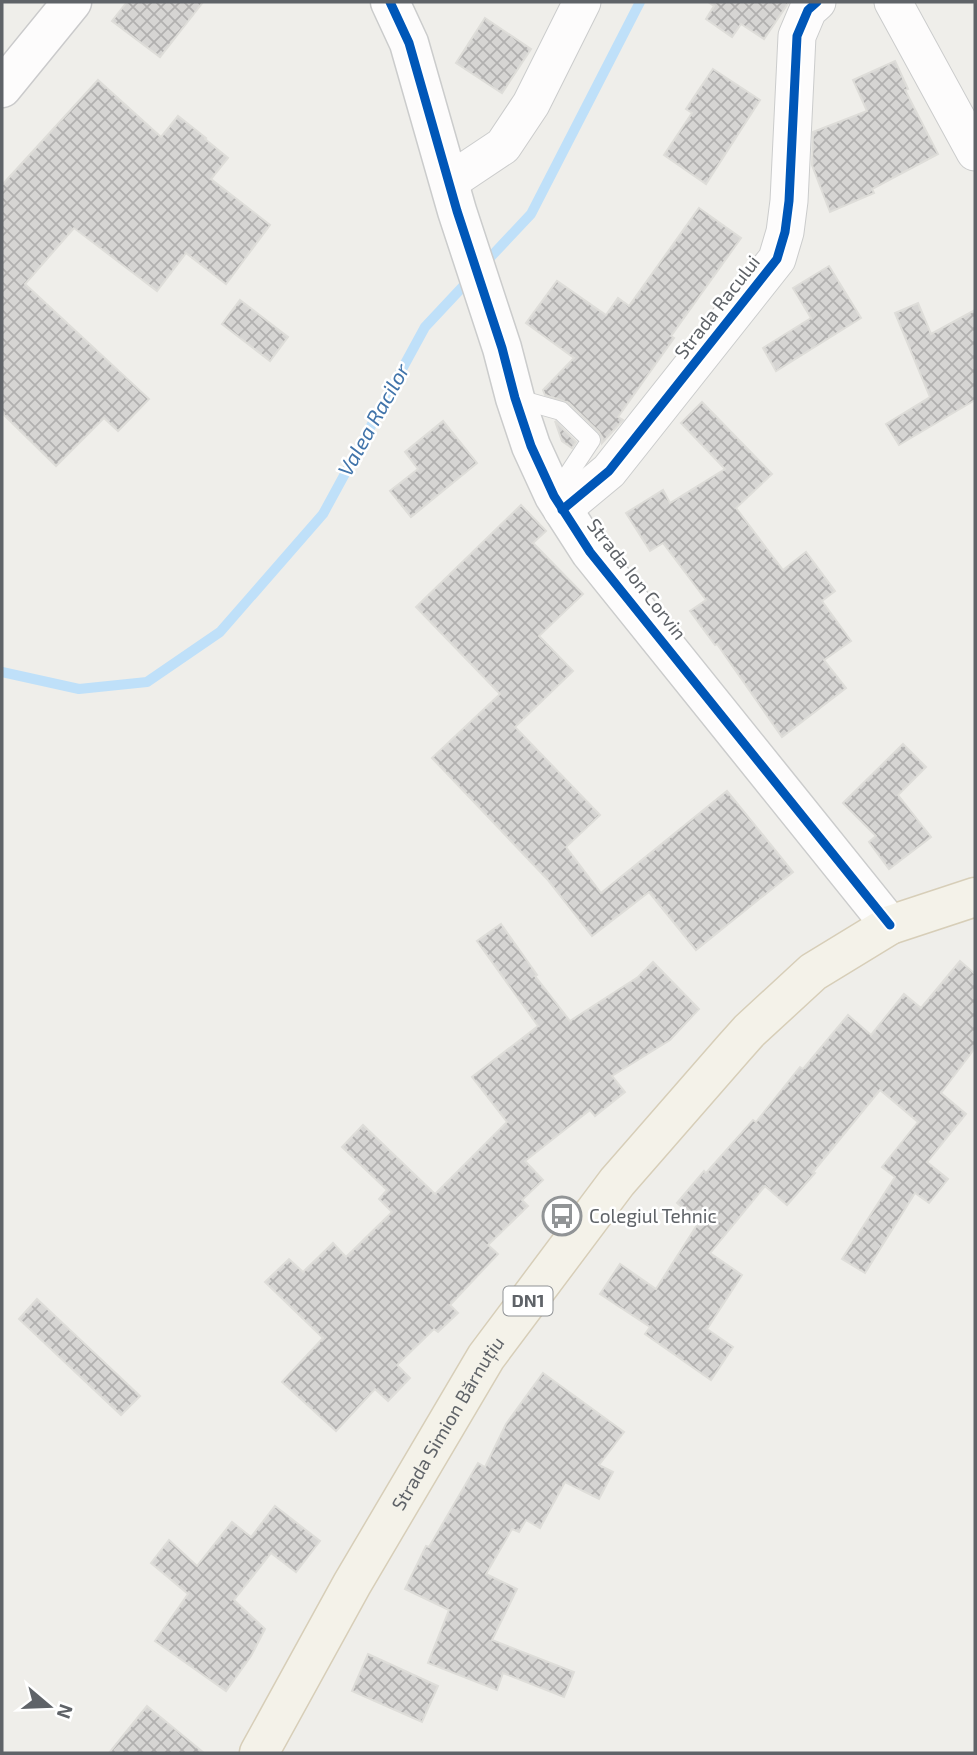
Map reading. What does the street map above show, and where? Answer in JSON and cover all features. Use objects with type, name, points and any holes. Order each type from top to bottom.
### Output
[{"type":"main road","name":"DN1","points":[[890,925],[975,897]]},
{"type":"main road","name":"Strada Simion Bărnuțiu","points":[[259,1753],[352,1584],[486,1357],[617,1182],[749,1031],[813,972],[890,925]]},
{"type":"street","points":[[2,88],[72,2]]},
{"type":"street","name":"Strada Ion Corvin","points":[[390,2],[409,43],[453,197],[531,446],[558,503],[590,552],[890,925]]},
{"type":"street","points":[[453,197],[503,146],[531,104],[582,2]]},
{"type":"street","name":"Strada Racului","points":[[558,503],[609,471],[777,259],[785,232],[789,201],[797,36],[808,10],[817,2]]},
{"type":"street","points":[[893,2],[975,152]]},
{"type":"lane","points":[[515,398],[561,411],[591,440],[558,503]]},
{"type":"building","points":[[127,2],[203,2],[160,57],[112,21]]},
{"type":"building","points":[[708,2],[789,2],[764,39],[741,24],[732,37],[706,19],[714,6]]},
{"type":"building","points":[[485,18],[531,49],[502,93],[456,63]]},
{"type":"building","points":[[895,61],[908,89],[905,90],[938,154],[872,189],[874,193],[830,212],[812,165],[813,132],[867,111],[853,80]]},
{"type":"building","points":[[713,69],[760,100],[706,184],[664,155],[692,113],[686,109]]},
{"type":"building","points":[[98,80],[161,137],[178,116],[206,138],[228,158],[211,179],[270,225],[226,284],[186,253],[157,291],[74,228],[25,284],[149,399],[118,431],[104,418],[56,466],[2,413],[2,185]]},
{"type":"building","points":[[699,208],[741,238],[671,336],[674,338],[618,417],[623,420],[602,443],[599,432],[569,403],[545,395],[543,390],[574,358],[526,323],[557,281],[606,315],[618,298],[629,306]]},
{"type":"building","points":[[829,266],[861,318],[776,371],[763,348],[811,318],[793,288]]},
{"type":"building","points":[[240,300],[288,337],[270,361],[222,324]]},
{"type":"building","points":[[918,303],[931,334],[975,310],[975,400],[899,445],[886,424],[930,397],[895,313]]},
{"type":"building","points":[[702,402],[772,474],[736,508],[783,570],[806,552],[835,591],[822,601],[851,641],[824,660],[846,688],[782,737],[717,644],[715,645],[690,611],[706,600],[663,543],[650,551],[626,513],[663,490],[670,503],[725,469],[681,423]]},
{"type":"building","points":[[443,421],[477,463],[411,517],[390,491],[418,469],[405,452]]},
{"type":"building","points":[[555,421],[576,442],[572,448],[562,441]]},
{"type":"building","points":[[521,505],[546,531],[533,543],[583,594],[539,636],[573,671],[515,727],[600,815],[566,847],[601,893],[727,791],[793,872],[696,950],[649,892],[592,936],[547,879],[432,758],[500,694],[416,607]]},
{"type":"building","points":[[903,744],[926,767],[898,795],[931,837],[889,869],[869,842],[876,836],[843,803]]},
{"type":"building","points":[[501,924],[537,975],[535,976],[570,1021],[638,977],[653,962],[699,1009],[670,1040],[612,1076],[625,1092],[595,1116],[590,1110],[525,1161],[543,1180],[522,1200],[528,1206],[488,1245],[498,1254],[450,1305],[458,1313],[438,1332],[434,1329],[397,1365],[410,1378],[388,1401],[375,1389],[336,1431],[282,1382],[323,1338],[265,1282],[289,1259],[303,1272],[333,1243],[346,1257],[392,1212],[379,1199],[387,1190],[342,1147],[363,1125],[435,1194],[507,1122],[472,1077],[538,1026],[477,941]]},
{"type":"building","points":[[960,961],[975,974],[975,1048],[941,1093],[966,1114],[927,1162],[948,1179],[929,1203],[915,1193],[865,1273],[842,1259],[895,1177],[882,1167],[918,1122],[880,1090],[787,1205],[765,1186],[710,1253],[742,1275],[707,1329],[733,1347],[711,1380],[645,1334],[650,1327],[600,1294],[620,1264],[656,1289],[699,1222],[677,1203],[753,1120],[756,1122],[800,1067],[803,1069],[848,1015],[871,1035],[904,994],[921,1008]]},
{"type":"building","points":[[37,1299],[140,1396],[121,1415],[19,1319]]},
{"type":"building","points":[[543,1373],[624,1432],[599,1465],[613,1472],[599,1499],[565,1482],[540,1528],[526,1520],[519,1532],[512,1529],[486,1574],[517,1589],[492,1640],[574,1672],[564,1697],[503,1673],[497,1690],[428,1663],[449,1610],[405,1589],[426,1546],[429,1547],[478,1463],[485,1467],[506,1424]]},
{"type":"building","points":[[275,1506],[320,1541],[296,1572],[271,1553],[234,1600],[265,1629],[251,1656],[226,1691],[155,1641],[188,1594],[151,1563],[169,1540],[197,1566],[232,1522],[251,1537]]},
{"type":"building","points":[[368,1654],[438,1686],[422,1722],[352,1691]]},
{"type":"building","points":[[147,1706],[204,1753],[109,1753]]},
{"type":"waterway","name":"Valea Racilor","points":[[484,264],[531,214],[640,2]]},
{"type":"waterway","name":"Valea Racilor","points":[[2,672],[79,689],[147,682],[220,632],[323,514],[425,327],[469,280]]},
{"type":"cycle path","points":[[390,2],[409,43],[515,398],[531,446],[554,496],[590,552],[890,925]]},
{"type":"cycle path","points":[[562,510],[609,471],[777,259],[785,232],[789,201],[797,36],[808,10],[817,2]]},
{"type":"place","name":"Colegiul Tehnic","points":[[562,1216]]}]
